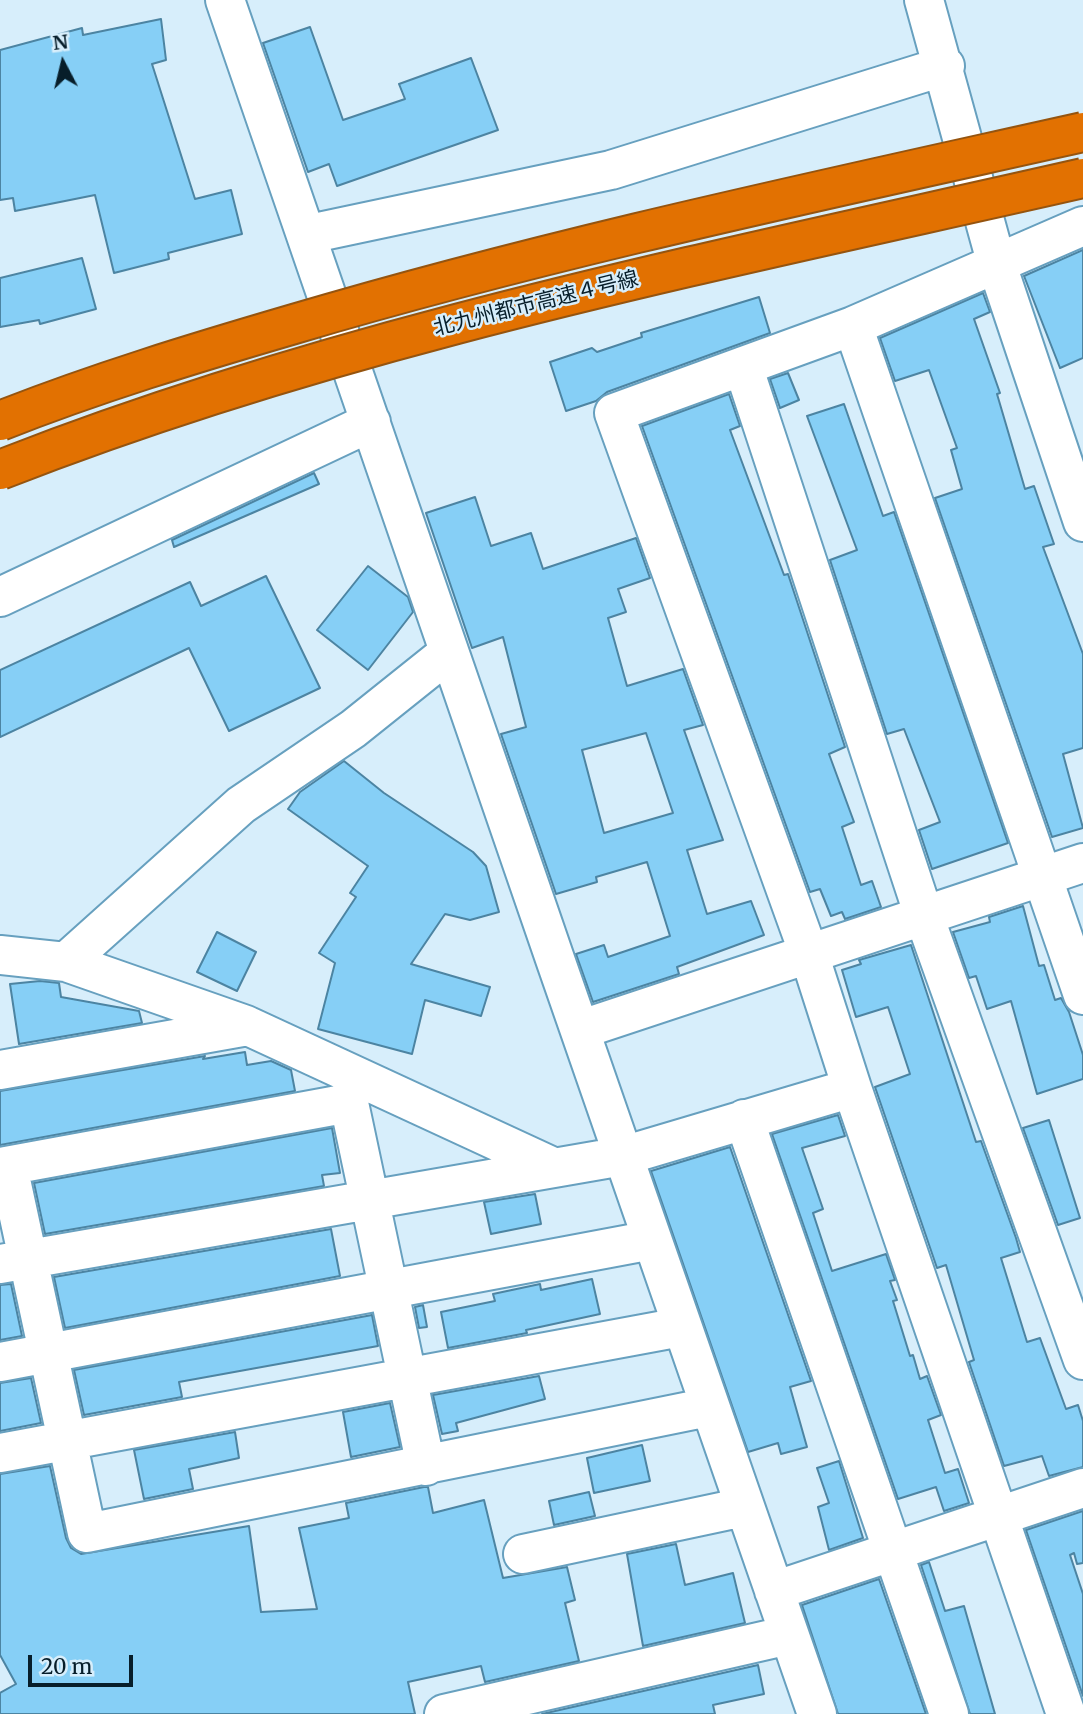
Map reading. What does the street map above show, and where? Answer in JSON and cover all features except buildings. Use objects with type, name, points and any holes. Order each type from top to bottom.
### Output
[{"type":"highway","name":"北九州都市高速４号線","points":[[0,421],[224,344],[428,284],[1083,132]]},
{"type":"highway","name":"北九州都市高速４号線","points":[[0,470],[229,388],[436,328],[1083,178]]},
{"type":"street","points":[[225,0],[309,234],[448,653],[582,1029],[681,1327],[817,1714]]},
{"type":"street","points":[[924,0],[945,66],[997,265],[1083,522]]},
{"type":"street","points":[[309,234],[611,170],[945,66]]},
{"type":"street","points":[[1066,1714],[852,1088],[809,954],[614,413],[853,326],[1083,226]]},
{"type":"street","points":[[853,326],[1083,995]]},
{"type":"street","points":[[743,366],[924,916],[1083,1360]]},
{"type":"street","points":[[0,597],[371,422]]},
{"type":"street","points":[[65,962],[241,805],[353,729],[448,653]]},
{"type":"street","points":[[582,1029],[1083,863]]},
{"type":"street","points":[[0,955],[65,962],[248,1026],[553,1167]]},
{"type":"street","points":[[0,1070],[248,1026]]},
{"type":"street","points":[[14,1261],[369,1197],[623,1156],[852,1088]]},
{"type":"street","points":[[426,1466],[349,1103],[4,1166],[14,1261],[49,1353],[87,1534],[426,1466],[709,1407]]},
{"type":"street","points":[[744,1119],[949,1714]]},
{"type":"street","points":[[0,1362],[652,1240]]},
{"type":"street","points":[[0,1452],[681,1327]]},
{"type":"street","points":[[774,1591],[1083,1488]]},
{"type":"street","points":[[523,1553],[744,1507]]},
{"type":"street","points":[[443,1714],[789,1635]]}]
